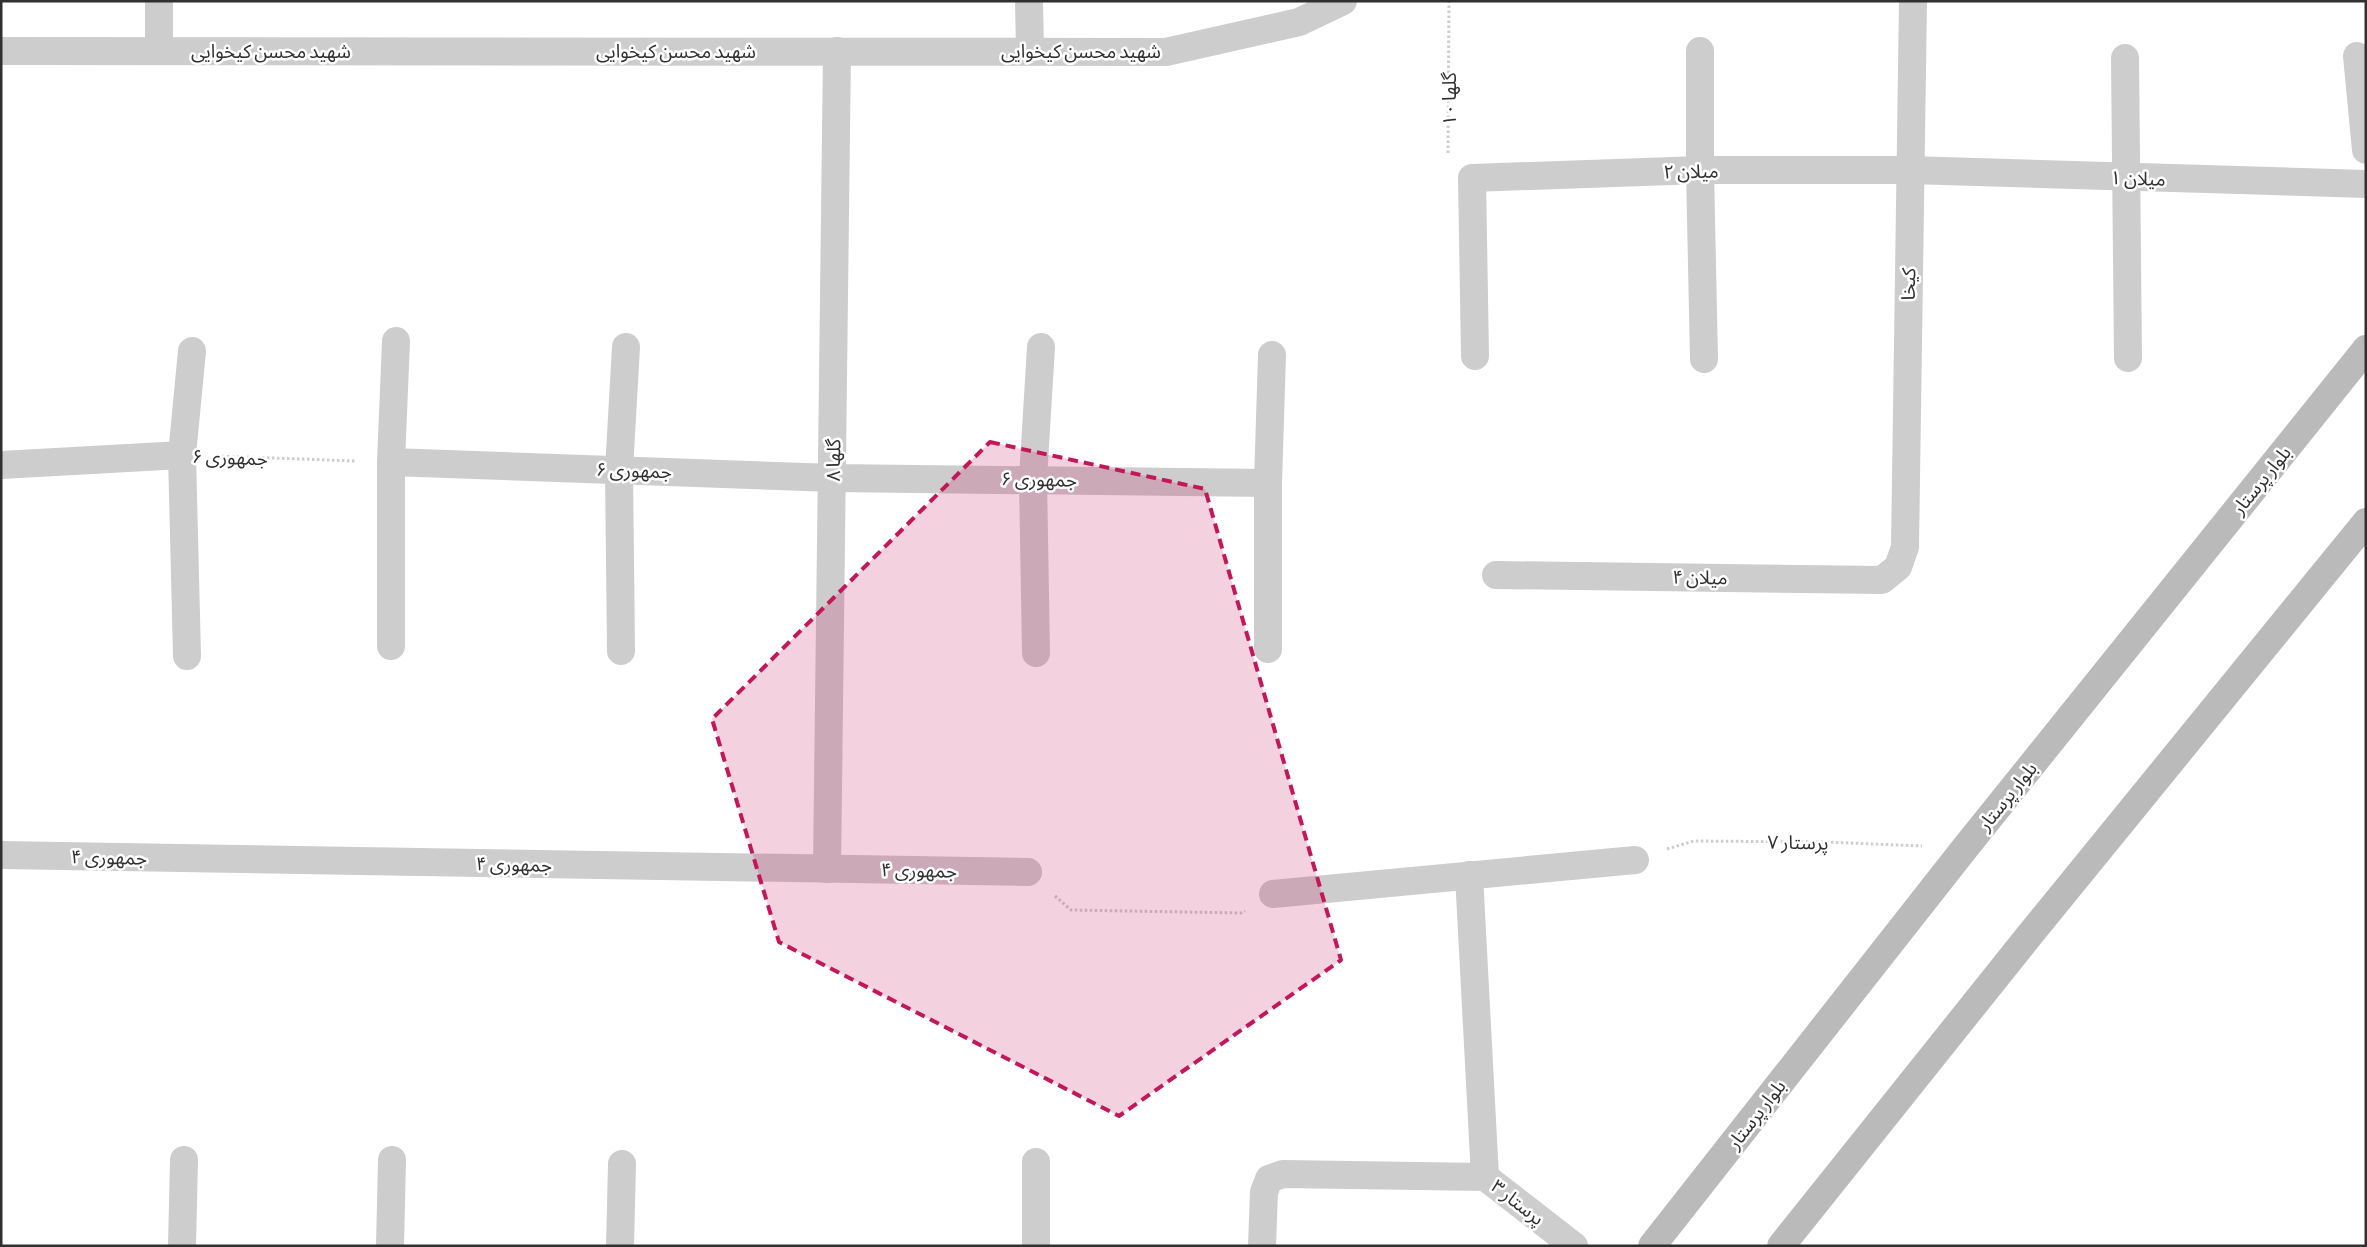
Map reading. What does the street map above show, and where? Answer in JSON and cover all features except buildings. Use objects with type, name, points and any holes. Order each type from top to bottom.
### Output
[{"type":"main road","name":"بلوار پرستار","points":[[1652,1246],[1965,848],[2366,350]]},
{"type":"main road","points":[[1781,1246],[2028,937],[2366,522]]},
{"type":"street","points":[[158,51],[159,1]]},
{"type":"street","points":[[1029,1],[1030,51]]},
{"type":"street","name":"شهید محسن کیخوایی","points":[[1,51],[1166,52],[1299,22],[1344,1]]},
{"type":"street","name":"کیخا","points":[[1898,567],[1905,547],[1913,1]]},
{"type":"street","name":"گلها ۸","points":[[827,869],[837,51]]},
{"type":"street","points":[[1700,51],[1700,170],[1704,360]]},
{"type":"street","points":[[2357,56],[2366,150]]},
{"type":"street","points":[[2125,58],[2128,358]]},
{"type":"street","name":"میلان ۲","points":[[1472,178],[1700,170],[1910,170]]},
{"type":"street","name":"میلان ۱","points":[[1910,170],[2366,184]]},
{"type":"street","points":[[1472,178],[1475,356]]},
{"type":"street","points":[[391,646],[391,462],[396,341]]},
{"type":"street","points":[[621,651],[619,470],[626,346]]},
{"type":"street","points":[[1036,653],[1033,479],[1041,347]]},
{"type":"street","points":[[187,656],[182,455],[192,351]]},
{"type":"street","points":[[1268,649],[1268,483],[1272,355]]},
{"type":"street","name":"جمهوری ۶","points":[[1,465],[182,455]]},
{"type":"street","name":"جمهوری ۶","points":[[391,462],[832,478],[1268,483]]},
{"type":"street","name":"میلان ۴","points":[[1496,575],[1882,580],[1898,567]]},
{"type":"street","name":"جمهوری ۴","points":[[1,855],[1028,872]]},
{"type":"street","points":[[1273,894],[1634,860]]},
{"type":"street","points":[[1262,1246],[1264,1192],[1269,1178],[1283,1174],[1485,1177],[1469,875]]},
{"type":"street","points":[[182,1246],[184,1160]]},
{"type":"street","points":[[390,1246],[392,1160]]},
{"type":"street","points":[[1036,1162],[1036,1246]]},
{"type":"street","points":[[620,1246],[622,1164]]},
{"type":"street","name":"پرستار ۳","points":[[1485,1177],[1574,1246]]},
{"type":"path","name":"گلها ۱۰","points":[[1449,1],[1448,173],[1472,178]]},
{"type":"path","name":"جمهوری ۶","points":[[182,455],[391,462]]},
{"type":"path","name":"پرستار ۷","points":[[1634,860],[1694,840],[1825,842],[1965,848]]},
{"type":"path","points":[[1028,872],[1070,910],[1241,913],[1273,894]]},
{"type":"highlighted area","points":[[990,442],[1205,489],[1341,960],[1119,1116],[779,942],[712,719]]}]
